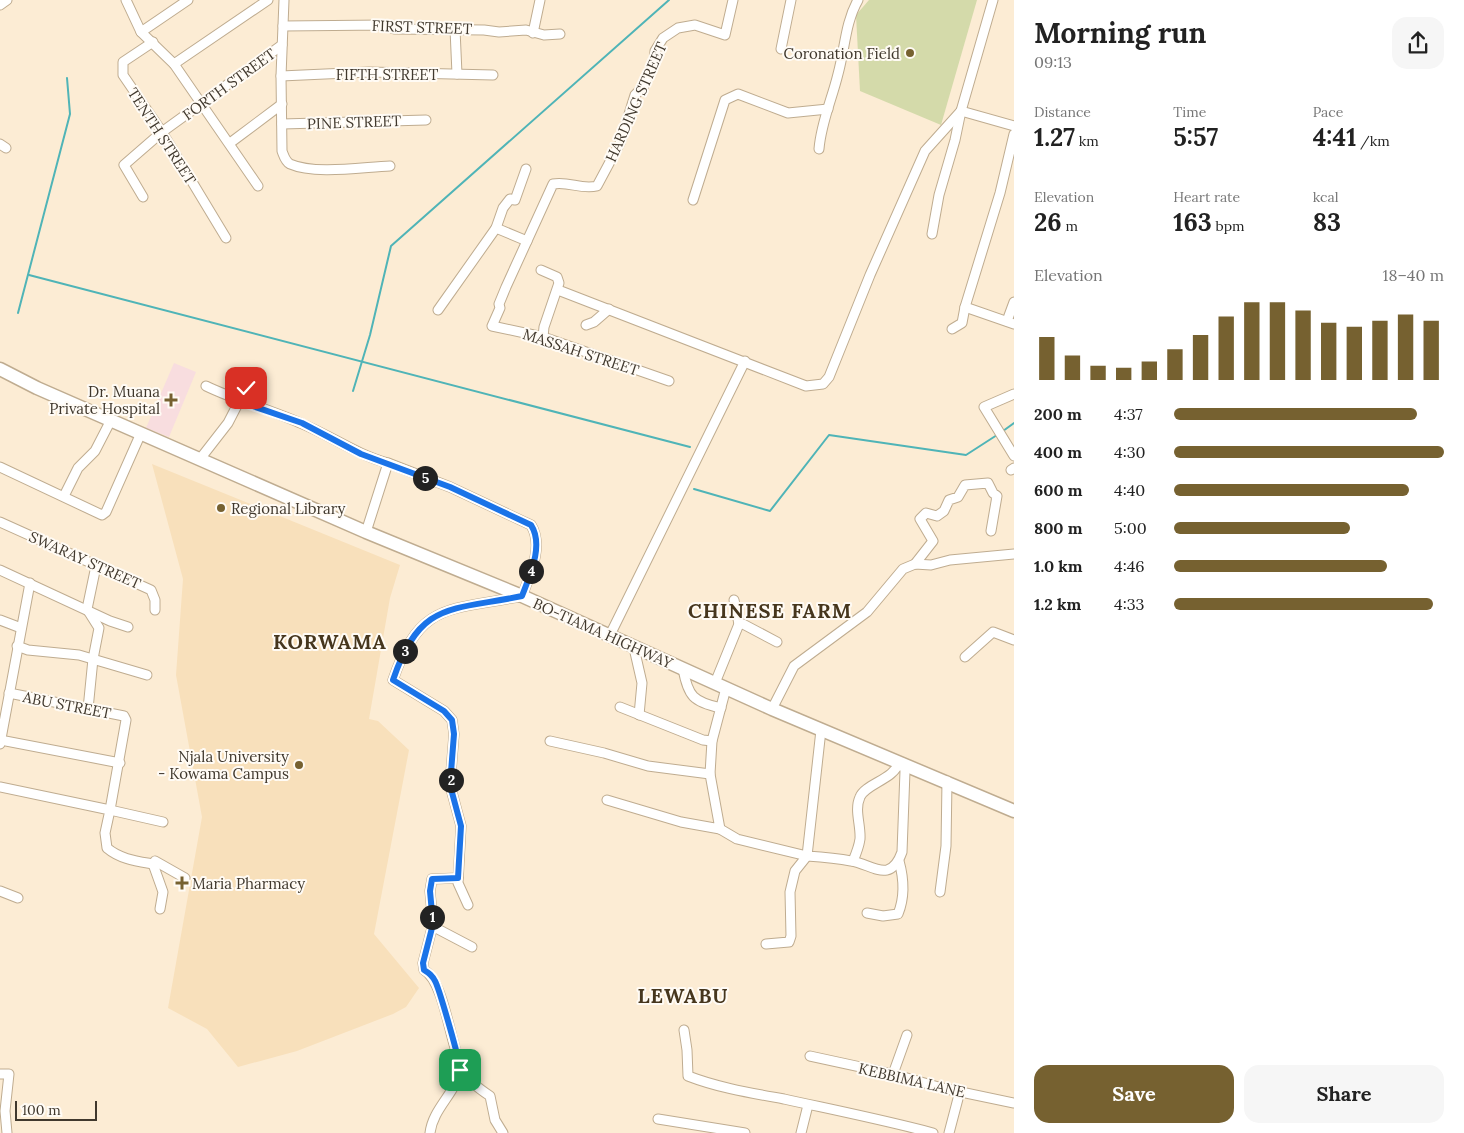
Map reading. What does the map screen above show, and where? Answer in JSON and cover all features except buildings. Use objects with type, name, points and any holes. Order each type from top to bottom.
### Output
[{"type":"highway","name":"BO-TIAMA HIGHWAY","points":[[0,369],[366,532],[522,596],[609,637],[772,709],[947,781],[1014,811]]},
{"type":"street","points":[[0,5],[7,0]]},
{"type":"street","points":[[126,0],[142,32],[174,64],[258,186]]},
{"type":"street","points":[[142,32],[188,0]]},
{"type":"street","points":[[174,64],[268,0]]},
{"type":"street","points":[[279,0],[283,10]]},
{"type":"street","points":[[284,0],[281,76],[282,151],[286,160],[289,163],[311,169],[390,166]]},
{"type":"street","points":[[533,33],[540,0]]},
{"type":"street","name":"HARDING STREET","points":[[492,326],[506,287],[553,184],[562,182],[587,189],[597,186],[620,143],[635,95],[644,86],[654,61],[655,52],[663,38],[678,28],[695,25],[725,35],[733,0]]},
{"type":"street","points":[[781,49],[791,0]]},
{"type":"street","points":[[819,149],[820,134],[839,73],[850,14],[858,0]]},
{"type":"street","points":[[932,234],[939,195],[956,140],[961,111],[993,0]]},
{"type":"street","name":"FIRST STREET","points":[[283,26],[384,25],[394,29],[455,29],[500,32],[526,30],[544,35],[560,34]]},
{"type":"street","points":[[455,29],[457,74]]},
{"type":"street","name":"TENTH STREET","points":[[153,42],[123,62],[123,75],[162,132],[226,238]]},
{"type":"street","name":"FORTH STREET","points":[[143,197],[124,165],[162,132],[282,45]]},
{"type":"street","name":"FIFTH STREET","points":[[281,76],[369,72],[493,75]]},
{"type":"street","points":[[693,200],[725,100],[738,94],[788,112],[828,109]]},
{"type":"street","points":[[230,144],[282,104]]},
{"type":"street","points":[[961,111],[1014,126]]},
{"type":"street","points":[[558,290],[806,386],[823,384],[830,377],[870,275],[925,151],[961,111]]},
{"type":"street","name":"PINE STREET","points":[[282,124],[426,120]]},
{"type":"street","points":[[952,329],[962,323],[965,307],[1000,193],[1014,134]]},
{"type":"street","points":[[438,310],[496,228],[503,208],[510,199],[515,200],[526,169]]},
{"type":"street","points":[[496,228],[527,241]]},
{"type":"street","points":[[541,270],[557,277],[560,283],[554,295],[543,336]]},
{"type":"street","points":[[965,307],[1010,322],[1014,302]]},
{"type":"street","points":[[592,326],[609,309]]},
{"type":"street","name":"MASSAH STREET","points":[[492,326],[543,336],[669,381]]},
{"type":"street","points":[[609,637],[745,361]]},
{"type":"street","points":[[206,386],[238,401],[302,423],[361,454],[450,487],[531,525],[536,533],[536,553],[522,596],[459,606],[439,613],[424,625],[407,645],[393,680],[444,711],[452,720],[454,734],[450,785],[461,826],[458,878],[468,905]]},
{"type":"street","points":[[200,459],[228,423],[246,388]]},
{"type":"street","points":[[1014,394],[984,407],[1014,456]]},
{"type":"street","points":[[64,496],[78,468],[95,451],[111,420]]},
{"type":"street","points":[[0,467],[64,496],[99,515],[104,514],[129,463],[141,433]]},
{"type":"street","points":[[366,532],[388,463]]},
{"type":"street","points":[[916,564],[933,541],[920,519],[922,515],[926,513],[938,516],[944,511],[949,500],[958,497],[965,485],[988,483],[993,493],[997,496],[991,531]]},
{"type":"street","name":"SWARAY STREET","points":[[0,522],[151,590],[155,600],[155,610]]},
{"type":"street","points":[[772,709],[794,666],[867,612],[903,569],[916,564],[931,565],[950,560],[1014,554]]},
{"type":"street","points":[[88,709],[93,659],[99,628],[87,610],[96,566]]},
{"type":"street","points":[[0,570],[128,627]]},
{"type":"street","points":[[30,583],[6,690],[0,741],[120,763]]},
{"type":"street","points":[[720,829],[710,774],[712,742],[720,708],[720,685],[739,624],[734,600]]},
{"type":"street","points":[[0,620],[21,628]]},
{"type":"street","points":[[739,624],[743,624],[777,642]]},
{"type":"street","points":[[965,657],[993,632],[1014,640]]},
{"type":"street","points":[[17,646],[93,659],[147,675]]},
{"type":"street","points":[[634,648],[642,683],[639,716]]},
{"type":"street","points":[[683,669],[686,687],[699,703],[720,708]]},
{"type":"street","name":"ABU STREET","points":[[6,690],[124,716],[126,720],[120,763],[105,833],[107,848],[113,854],[132,861],[154,862]]},
{"type":"street","points":[[620,707],[639,716],[712,742]]},
{"type":"street","points":[[766,944],[789,942],[791,936],[790,892],[795,872],[807,856],[821,730]]},
{"type":"street","points":[[550,741],[604,753],[648,766],[710,774]]},
{"type":"street","points":[[606,800],[681,822],[720,829],[737,839],[807,856],[854,861],[875,871],[887,871],[898,861],[902,852],[905,771],[901,762],[890,774],[864,791],[860,797],[857,818],[860,840],[854,861]]},
{"type":"street","points":[[940,892],[946,846],[947,781]]},
{"type":"street","points":[[0,787],[163,822]]},
{"type":"street","points":[[867,913],[883,916],[898,914],[903,901],[902,874],[898,861]]},
{"type":"street","points":[[154,862],[185,878]]},
{"type":"street","points":[[154,862],[163,892],[160,909]]},
{"type":"street","points":[[458,878],[432,879],[430,891],[432,926],[423,963],[424,970],[430,973],[436,982],[461,1066],[472,1083],[490,1096],[495,1120],[503,1133]]},
{"type":"street","points":[[0,891],[18,898]]},
{"type":"street","points":[[432,926],[472,947]]},
{"type":"street","points":[[684,1030],[688,1076],[722,1087],[933,1133]]},
{"type":"street","points":[[893,1074],[907,1035]]},
{"type":"street","name":"KEBBIMA LANE","points":[[810,1056],[893,1074],[942,1088],[1014,1103]]},
{"type":"street","points":[[430,1133],[434,1117],[453,1091],[461,1066]]},
{"type":"street","points":[[0,1074],[8,1074],[5,1111],[7,1133]]},
{"type":"street","points":[[950,1133],[960,1091]]},
{"type":"street","points":[[801,1133],[808,1105]]},
{"type":"street","points":[[658,1119],[745,1133]]},
{"type":"shaded area","name":"Dr. Muana Private Hospital","points":[[174,363],[196,372],[169,437],[146,428]]},
{"type":"shaded area","name":"Njala University - Kowama Campus","points":[[152,464],[400,565],[390,598],[369,719],[378,721],[409,750],[374,934],[419,988],[406,1007],[393,1014],[297,1051],[238,1067],[207,1029],[168,1008],[202,817],[176,675],[183,579]]},
{"type":"green space","name":"Coronation Field","points":[[869,0],[977,0],[941,125],[860,91],[856,15]]},
{"type":"waterway","points":[[353,391],[370,335],[391,246],[669,0]]},
{"type":"waterway","points":[[18,313],[70,114],[67,78]]},
{"type":"waterway","points":[[29,275],[690,447]]},
{"type":"waterway","points":[[1003,431],[1014,423]]},
{"type":"waterway","points":[[694,489],[770,511],[829,435],[966,455],[997,435]]},
{"type":"place","name":"Coronation Field","points":[[910,53]]},
{"type":"place","name":"Dr. Muana Private Hospital","points":[[171,400]]},
{"type":"place","name":"Regional Library","points":[[221,508]]},
{"type":"place","name":"Njala University - Kowama Campus","points":[[299,765]]},
{"type":"place","name":"Maria Pharmacy","points":[[182,883]]},
{"type":"district","name":"CHINESE FARM","points":[[770,610]]},
{"type":"district","name":"KORWAMA","points":[[330,641]]},
{"type":"district","name":"LEWABU","points":[[683,995]]},
{"type":"route","points":[[246,388],[238,401],[302,423],[361,454],[450,487],[531,525],[536,533],[536,553],[522,596],[459,606],[439,613],[424,625],[407,645],[393,680],[428,700],[444,711],[452,720],[454,734],[450,785],[461,826],[458,878],[432,879],[430,891],[433,924],[423,963],[424,970],[430,973],[436,982],[442,998],[443,1009],[461,1066],[460,1070]]}]
